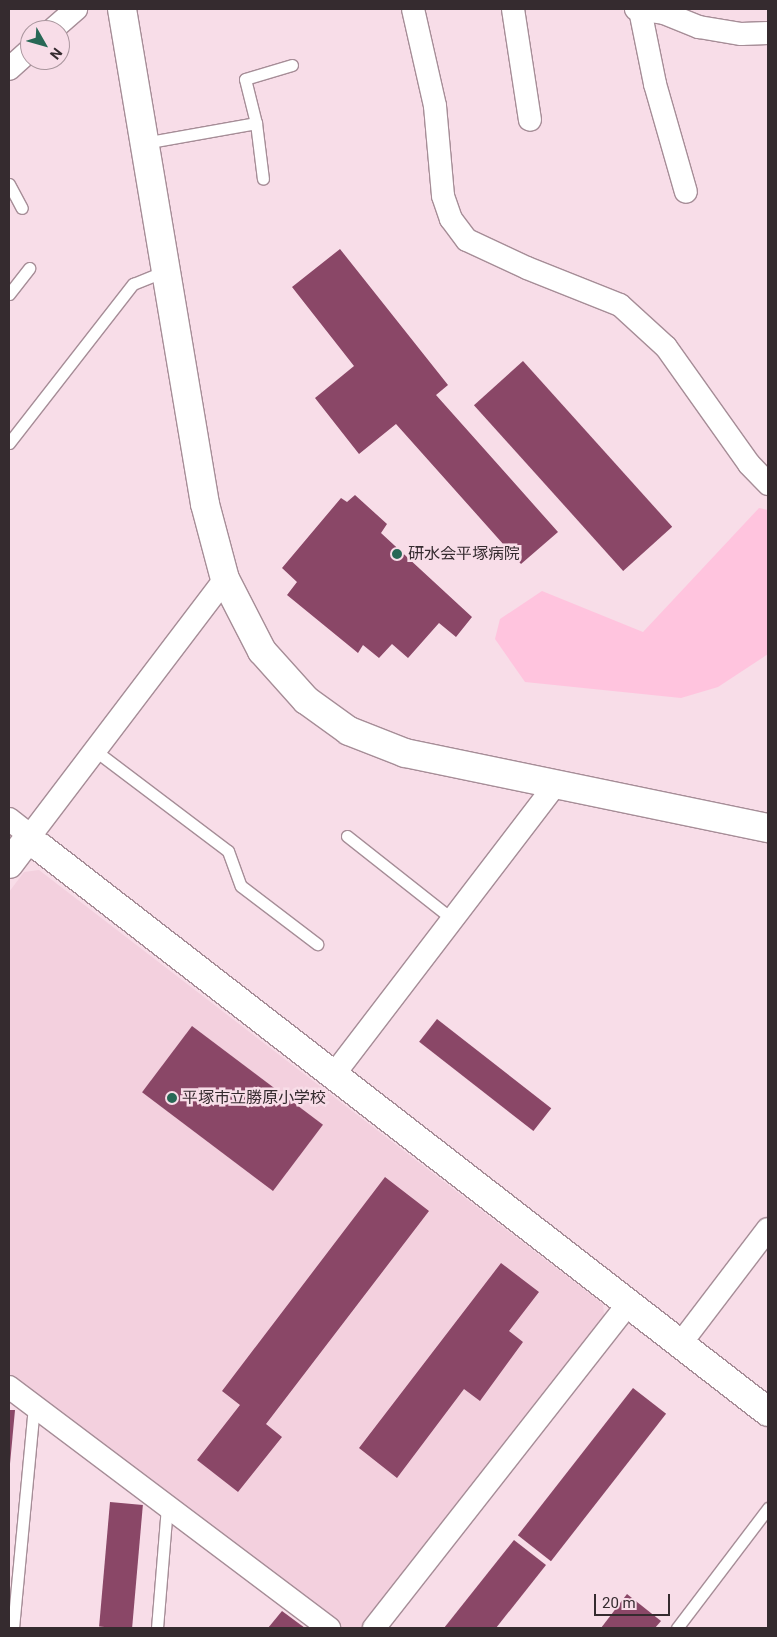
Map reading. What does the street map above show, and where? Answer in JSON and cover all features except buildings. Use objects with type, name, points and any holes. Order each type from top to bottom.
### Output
[{"type":"street","points":[[63,20],[76,9]]},
{"type":"street","points":[[122,9],[205,504],[225,579],[262,650],[306,700],[348,731],[406,753],[768,828]]},
{"type":"street","points":[[412,9],[435,106],[443,196],[450,219],[467,240],[527,268],[620,305],[666,347],[749,464],[768,484]]},
{"type":"street","points":[[513,9],[530,120]]},
{"type":"street","points":[[686,192],[655,84],[638,9],[664,13],[708,29],[741,34],[768,33]]},
{"type":"street","points":[[9,69],[20,59]]},
{"type":"street","points":[[9,864],[97,752],[225,579]]},
{"type":"street","points":[[335,1073],[555,785]]},
{"type":"street","points":[[9,819],[29,838],[335,1073],[768,1412]]},
{"type":"street","points":[[681,1343],[768,1229]]},
{"type":"street","points":[[374,1628],[628,1303]]},
{"type":"street","points":[[9,1387],[329,1628]]},
{"type":"lane","points":[[263,179],[256,123],[245,79],[292,65]]},
{"type":"lane","points":[[144,143],[256,123]]},
{"type":"lane","points":[[9,184],[22,208]]},
{"type":"lane","points":[[9,294],[28,268]]},
{"type":"lane","points":[[9,443],[133,284],[167,270]]},
{"type":"lane","points":[[97,752],[228,851],[241,886],[317,944]]},
{"type":"lane","points":[[347,836],[452,919]]},
{"type":"lane","points":[[13,1628],[34,1406]]},
{"type":"lane","points":[[157,1628],[167,1506]]},
{"type":"lane","points":[[677,1628],[768,1508]]},
{"type":"shaded area","points":[[759,508],[768,510],[768,654],[718,687],[681,698],[525,682],[495,639],[500,619],[542,591],[643,632]]},
{"type":"shaded area","name":"平塚市立勝原小学校","points":[[39,870],[603,1304],[604,1315],[361,1628],[339,1628],[9,1376],[9,892],[24,872]]},
{"type":"place","name":"研水会平塚病院","points":[[397,554]]},
{"type":"place","name":"平塚市立勝原小学校","points":[[172,1098]]}]
